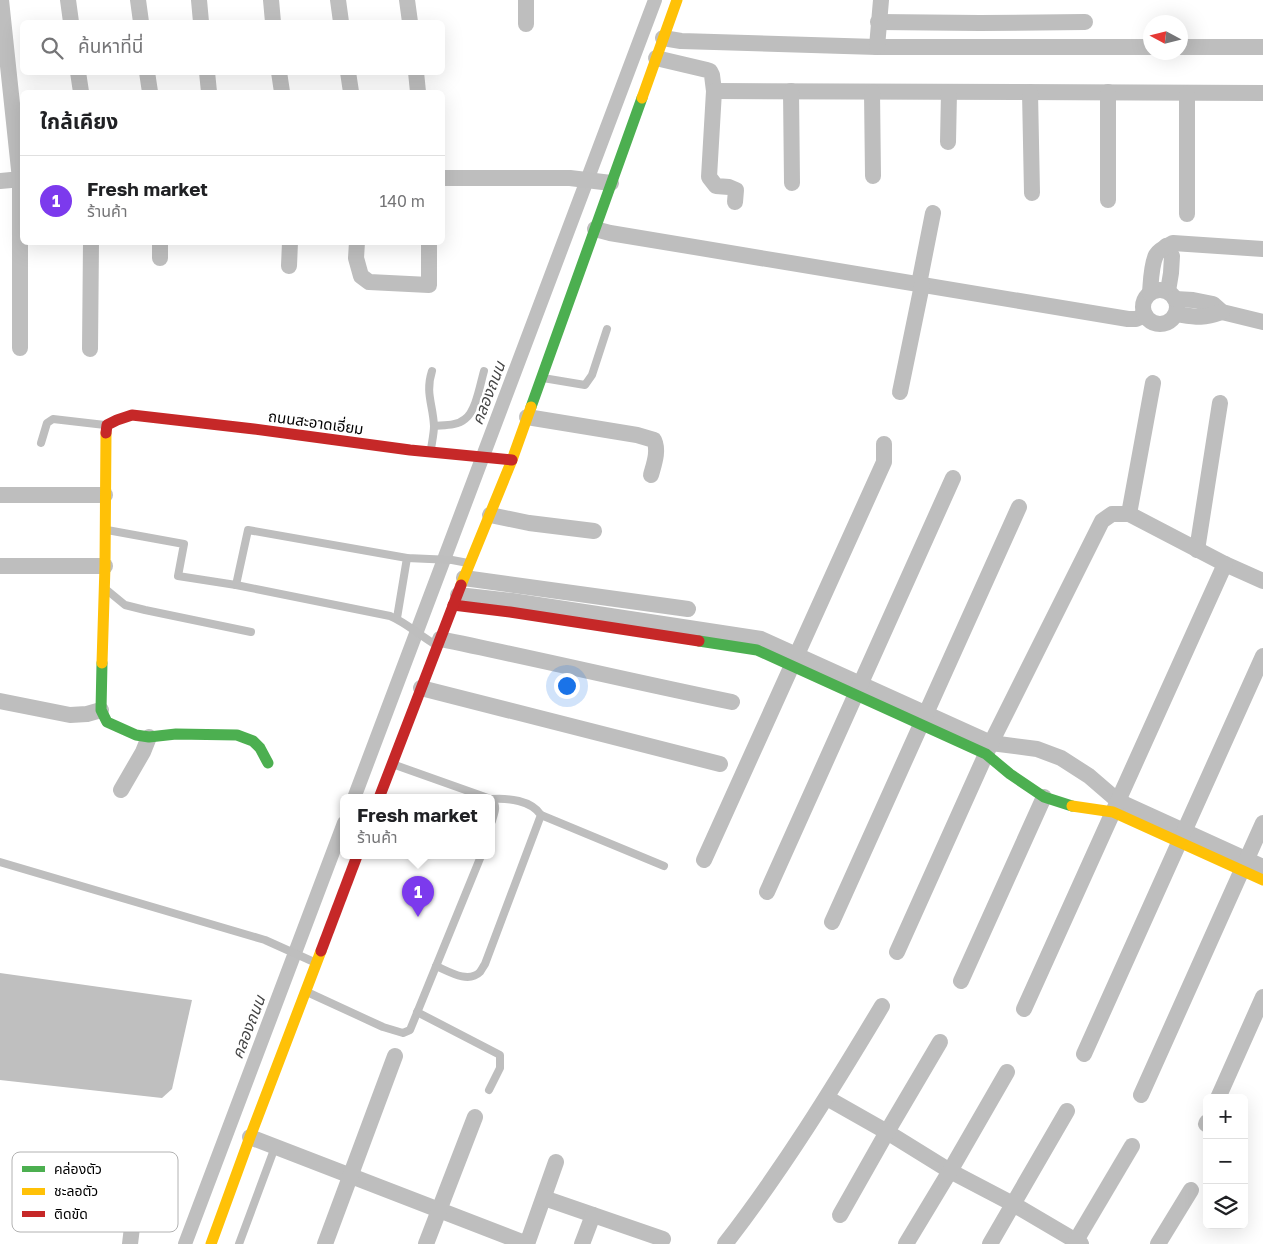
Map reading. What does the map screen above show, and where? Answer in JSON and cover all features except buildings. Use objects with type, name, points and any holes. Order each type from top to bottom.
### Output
[{"type":"street","points":[[1,0],[20,170]]},
{"type":"street","points":[[68,0],[71,20]]},
{"type":"street","points":[[138,0],[141,20]]},
{"type":"street","points":[[199,0],[202,20]]},
{"type":"street","points":[[271,0],[274,20]]},
{"type":"street","points":[[338,0],[341,20]]},
{"type":"street","points":[[407,0],[410,20]]},
{"type":"street","points":[[526,0],[526,24]]},
{"type":"street","points":[[381,794],[422,688],[434,642],[455,600],[512,460],[595,228],[605,182],[656,58],[677,0]]},
{"type":"street","points":[[877,47],[881,0]]},
{"type":"street","points":[[878,22],[1085,22]]},
{"type":"street","points":[[663,38],[681,41],[877,47],[1143,47]]},
{"type":"street","points":[[1188,47],[1263,47]]},
{"type":"street","points":[[656,58],[708,70],[712,75],[714,91],[709,177],[716,186],[729,187],[736,190],[735,202]]},
{"type":"street","points":[[78,75],[81,90]]},
{"type":"street","points":[[147,75],[150,90]]},
{"type":"street","points":[[207,75],[209,90]]},
{"type":"street","points":[[279,75],[282,90]]},
{"type":"street","points":[[348,75],[351,90]]},
{"type":"street","points":[[416,75],[418,90]]},
{"type":"street","points":[[714,91],[1263,93],[1263,99]]},
{"type":"street","points":[[791,92],[792,183]]},
{"type":"street","points":[[872,92],[873,176]]},
{"type":"street","points":[[948,142],[949,92]]},
{"type":"street","points":[[1030,92],[1032,193]]},
{"type":"street","points":[[1108,92],[1108,200]]},
{"type":"street","points":[[1187,93],[1187,214]]},
{"type":"street","points":[[445,178],[570,178],[605,182]]},
{"type":"street","points":[[0,181],[20,179]]},
{"type":"street","points":[[900,392],[933,213]]},
{"type":"street","points":[[595,228],[610,233],[1128,319],[1136,319],[1145,314]]},
{"type":"street","points":[[1150,293],[1156,254],[1173,243],[1263,249]]},
{"type":"street","points":[[20,348],[21,245]]},
{"type":"street","points":[[90,349],[91,245]]},
{"type":"street","points":[[289,266],[290,245]]},
{"type":"street","points":[[358,245],[356,258],[361,276],[369,282],[429,285],[429,245]]},
{"type":"street","points":[[1166,246],[1172,256],[1173,301],[1171,320],[1157,324],[1150,320],[1145,314],[1143,307],[1145,300],[1150,293],[1155,290],[1161,290],[1173,301],[1193,300],[1213,304],[1222,312],[1263,322]]},
{"type":"street","points":[[1129,514],[1153,383]]},
{"type":"street","points":[[1197,550],[1220,404]]},
{"type":"street","name":"ถนนสะอาดเอี่ยม","points":[[112,423],[132,415],[254,428],[410,450],[446,452],[512,460]]},
{"type":"street","points":[[527,417],[654,440],[656,455],[651,475]]},
{"type":"street","points":[[112,423],[106,435],[102,710],[108,722],[136,735],[149,737],[176,734],[237,736],[252,742],[260,748],[268,763]]},
{"type":"street","points":[[704,860],[884,462],[884,444]]},
{"type":"street","points":[[767,892],[954,478]]},
{"type":"street","points":[[0,495],[105,495]]},
{"type":"street","points":[[832,922],[1018,507]]},
{"type":"street","points":[[897,952],[988,748],[1102,521],[1112,514],[1129,514],[1197,550],[1263,581]]},
{"type":"street","points":[[490,515],[529,523],[594,531]]},
{"type":"street","points":[[1024,1009],[1225,564]]},
{"type":"street","points":[[0,566],[105,566]]},
{"type":"street","points":[[467,571],[688,609]]},
{"type":"street","points":[[455,600],[512,601],[723,639],[761,639],[794,660],[988,748],[1037,750],[1061,758],[1089,776],[1116,806],[1244,865],[1263,880]]},
{"type":"street","points":[[434,642],[552,662],[732,702]]},
{"type":"street","points":[[1084,1054],[1263,656]]},
{"type":"street","points":[[422,688],[720,764]]},
{"type":"street","points":[[0,701],[70,715],[102,710]]},
{"type":"street","points":[[121,790],[143,752],[149,737]]},
{"type":"street","points":[[988,748],[1010,774],[1044,797],[1077,807],[1116,806]]},
{"type":"street","points":[[961,981],[1044,797]]},
{"type":"street","points":[[1141,1095],[1263,823]]},
{"type":"street","points":[[211,1244],[306,992],[312,961],[356,859]]},
{"type":"street","points":[[1244,865],[1263,867]]},
{"type":"street","points":[[1220,1094],[1263,997]]},
{"type":"street","points":[[726,1244],[827,1098],[882,1006]]},
{"type":"street","points":[[840,1215],[940,1042]]},
{"type":"street","points":[[325,1244],[395,1056]]},
{"type":"street","points":[[906,1244],[1007,1072]]},
{"type":"street","points":[[827,1098],[950,1171],[1013,1204],[1077,1243],[1132,1146]]},
{"type":"street","points":[[990,1244],[1067,1111]]},
{"type":"street","points":[[426,1244],[475,1117]]},
{"type":"street","points":[[250,1137],[527,1244],[556,1162]]},
{"type":"street","points":[[1158,1244],[1191,1190]]},
{"type":"street","points":[[544,1198],[663,1239]]},
{"type":"street","points":[[582,1244],[593,1215]]},
{"type":"lane","points":[[542,377],[585,384],[592,375],[607,329]]},
{"type":"lane","points":[[431,451],[434,426],[428,391],[432,371]]},
{"type":"lane","points":[[434,426],[452,425],[464,420],[472,410],[484,371]]},
{"type":"lane","points":[[41,443],[47,423],[53,419],[112,423]]},
{"type":"lane","points":[[105,530],[184,544],[178,576],[236,585],[390,616],[397,618],[434,642]]},
{"type":"lane","points":[[236,585],[248,530],[407,558],[452,560],[467,571]]},
{"type":"lane","points":[[397,618],[407,558]]},
{"type":"lane","points":[[104,588],[125,604],[145,610],[251,632]]},
{"type":"lane","points":[[393,764],[477,794]]},
{"type":"lane","points":[[495,800],[506,798],[529,805],[537,809],[541,815],[664,866]]},
{"type":"lane","points":[[436,966],[460,976],[475,975],[479,972],[484,964],[541,815]]},
{"type":"lane","points":[[306,992],[383,1027],[403,1033],[410,1030],[480,859]]},
{"type":"lane","points":[[0,862],[265,940],[312,961]]},
{"type":"lane","points":[[417,1012],[500,1056],[500,1068],[489,1090]]},
{"type":"lane","points":[[239,1244],[275,1147]]},
{"type":"shaded area","points":[[0,973],[192,1000],[172,1089],[162,1098],[0,1080]]},
{"type":"waterway","name":"คลองถนน","points":[[356,794],[655,0]]},
{"type":"waterway","name":"คลองถนน","points":[[185,1244],[340,834]]},
{"type":"traffic: fast","points":[[531,407],[642,98]]},
{"type":"traffic: fast","points":[[699,641],[757,650],[986,754],[1010,774],[1044,797],[1072,806]]},
{"type":"traffic: fast","points":[[102,663],[101,710],[107,722],[136,735],[149,737],[176,734],[237,735],[253,741],[260,748],[268,763]]},
{"type":"traffic: slow","points":[[642,98],[677,0]]},
{"type":"traffic: slow","points":[[461,585],[512,460],[531,407]]},
{"type":"traffic: slow","points":[[102,663],[106,433]]},
{"type":"traffic: slow","points":[[1072,806],[1113,812],[1263,880]]},
{"type":"traffic: slow","points":[[211,1244],[321,951]]},
{"type":"traffic: jam","points":[[106,433],[107,425],[132,415],[410,450],[512,460]]},
{"type":"traffic: jam","points":[[381,794],[461,585]]},
{"type":"traffic: jam","points":[[453,605],[699,641]]},
{"type":"traffic: jam","points":[[321,951],[356,859]]},
{"type":"place","name":"Fresh market","points":[[418,917]]}]
